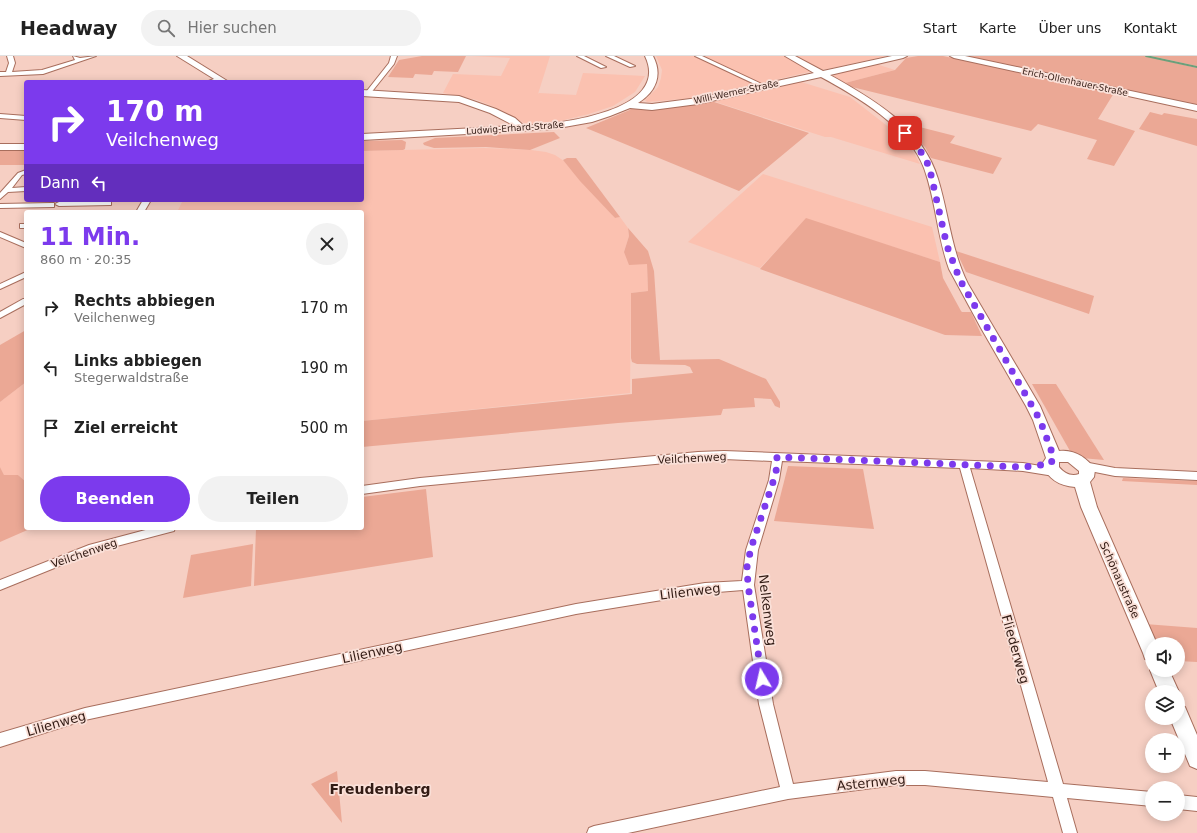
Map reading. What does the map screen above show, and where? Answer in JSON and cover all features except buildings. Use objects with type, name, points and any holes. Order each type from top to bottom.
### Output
[{"type":"street","points":[[8,74],[12,63],[10,56]]},
{"type":"street","points":[[73,56],[79,60]]},
{"type":"street","points":[[0,74],[43,72],[94,56]]},
{"type":"street","points":[[182,56],[220,80]]},
{"type":"street","points":[[365,93],[392,63],[394,57],[402,56]]},
{"type":"street","points":[[580,56],[603,67]]},
{"type":"street","points":[[609,56],[632,66]]},
{"type":"street","name":"Ludwig-Erhard-Straße","points":[[364,137],[517,129],[578,122],[608,114],[632,103],[648,89],[653,81],[655,72],[649,56]]},
{"type":"street","points":[[698,56],[763,86]]},
{"type":"street","name":"Schönaustraße","points":[[789,56],[862,97],[881,111],[912,139],[922,154],[929,166],[947,246],[955,268],[967,292],[1089,507],[1145,637]]},
{"type":"street","name":"Willi-Werner-Straße","points":[[632,103],[645,107],[698,101],[801,77],[903,56]]},
{"type":"street","name":"Erich-Ollenhauer-Straße","points":[[954,56],[1197,108]]},
{"type":"street","points":[[365,93],[459,99],[476,104],[508,119],[517,129]]},
{"type":"street","points":[[0,116],[24,118]]},
{"type":"street","points":[[0,147],[24,147]]},
{"type":"street","points":[[0,197],[20,174],[24,173]]},
{"type":"street","points":[[7,190],[24,189]]},
{"type":"street","points":[[59,204],[92,202]]},
{"type":"street","points":[[0,206],[51,205]]},
{"type":"street","points":[[0,234],[24,245]]},
{"type":"street","points":[[0,287],[24,275]]},
{"type":"street","points":[[0,315],[24,302]]},
{"type":"street","name":"Veilchenweg","points":[[364,490],[420,482],[698,456],[777,457],[964,464],[1197,476]]},
{"type":"street","name":"Nelkenweg","points":[[777,457],[776,473],[751,548],[747,567],[748,585],[766,704],[788,792]]},
{"type":"street","name":"Fliederweg","points":[[964,464],[1070,833]]},
{"type":"street","name":"Veilchenweg","points":[[0,585],[57,561],[93,548],[162,530]]},
{"type":"street","name":"Lilienweg","points":[[0,740],[85,714],[569,610],[705,588],[748,585]]},
{"type":"street","points":[[1183,725],[1197,759]]},
{"type":"street","name":"Asternweg","points":[[594,833],[788,792],[896,778],[925,778],[1145,798]]},
{"type":"street","points":[[1185,803],[1197,804]]},
{"type":"shaded area","points":[[422,56],[466,56],[458,72],[434,71],[432,75],[415,74],[413,78],[388,77],[399,60]]},
{"type":"shaded area","points":[[472,56],[550,56],[538,94],[576,95],[583,73],[645,76],[635,92],[613,106],[560,121],[530,124],[524,123],[497,108],[477,100],[443,93],[453,74],[501,76],[510,58]]},
{"type":"shaded area","points":[[656,56],[887,56],[827,69],[810,71],[694,98],[647,102],[645,100],[658,87],[661,78],[662,70]]},
{"type":"shaded area","points":[[918,56],[943,56],[1114,93],[1098,119],[1135,131],[1114,166],[1087,159],[1097,140],[1038,124],[1031,131],[852,87],[845,83],[895,70],[906,58]]},
{"type":"shaded area","points":[[965,56],[1145,56],[1197,68],[1197,105]]},
{"type":"shaded area","points":[[1151,56],[1197,56],[1197,66]]},
{"type":"shaded area","points":[[876,64],[895,70],[845,83],[834,76],[835,74]]},
{"type":"shaded area","points":[[798,81],[850,97],[908,142],[920,164],[831,137],[825,137],[713,101]]},
{"type":"shaded area","points":[[711,101],[809,133],[739,191],[586,128],[632,109],[668,108]]},
{"type":"shaded area","points":[[1150,112],[1197,119],[1197,146],[1139,129]]},
{"type":"shaded area","points":[[896,121],[955,136],[950,143],[1002,158],[993,174],[931,158],[925,147]]},
{"type":"shaded area","points":[[554,132],[560,138],[530,150],[486,147],[434,148],[424,145],[423,143],[435,138]]},
{"type":"shaded area","points":[[402,140],[406,142],[405,149],[403,150],[364,151],[364,141]]},
{"type":"shaded area","points":[[484,148],[531,150],[555,155],[564,161],[615,218],[620,217],[628,228],[629,236],[624,252],[647,263],[648,291],[631,293],[630,393],[364,421],[364,210],[178,210],[182,202],[364,202],[364,151]]},
{"type":"shaded area","points":[[0,151],[24,151],[24,165],[0,165]]},
{"type":"shaded area","points":[[567,158],[576,158],[620,217],[615,218],[580,181],[563,160]]},
{"type":"shaded area","points":[[763,174],[932,227],[940,262],[806,219],[760,268],[688,242]]},
{"type":"shaded area","points":[[806,218],[940,262],[943,278],[961,311],[971,312],[982,336],[945,335],[760,269]]},
{"type":"shaded area","points":[[628,228],[648,251],[654,271],[660,360],[719,359],[766,379],[780,402],[780,408],[775,406],[771,399],[754,398],[755,407],[723,409],[721,415],[364,447],[364,421],[632,394],[632,379],[693,373],[690,367],[685,365],[637,364],[632,362],[631,293],[648,291],[647,264],[629,265],[624,252],[629,236]]},
{"type":"shaded area","points":[[956,251],[1094,296],[1089,314],[966,272]]},
{"type":"shaded area","points":[[24,331],[24,384],[0,402],[0,345]]},
{"type":"shaded area","points":[[24,384],[24,480],[18,475],[4,475],[0,467],[0,402]]},
{"type":"shaded area","points":[[1032,384],[1056,384],[1104,460],[1081,458],[1070,451]]},
{"type":"shaded area","points":[[788,466],[863,469],[874,529],[774,521]]},
{"type":"shaded area","points":[[0,467],[4,475],[18,475],[24,480],[24,530],[27,530],[0,542]]},
{"type":"shaded area","points":[[1123,478],[1197,481],[1197,485],[1122,481]]},
{"type":"shaded area","points":[[426,489],[433,557],[254,586],[256,530],[364,530],[364,497]]},
{"type":"shaded area","points":[[253,544],[251,586],[183,598],[191,555]]},
{"type":"shaded area","points":[[1145,624],[1197,628],[1197,662],[1185,661],[1185,637],[1151,637]]},
{"type":"shaded area","points":[[337,771],[342,823],[311,784]]},
{"type":"waterway","points":[[1146,56],[1197,67]]},
{"type":"district","name":"Freudenberg","points":[[380,789]]},
{"type":"route","points":[[762,679],[748,585],[747,567],[751,548],[761,522],[776,473],[777,457],[1023,467],[1050,464],[1054,458],[1040,420],[960,280],[947,246],[929,166],[917,145],[905,133]]}]
